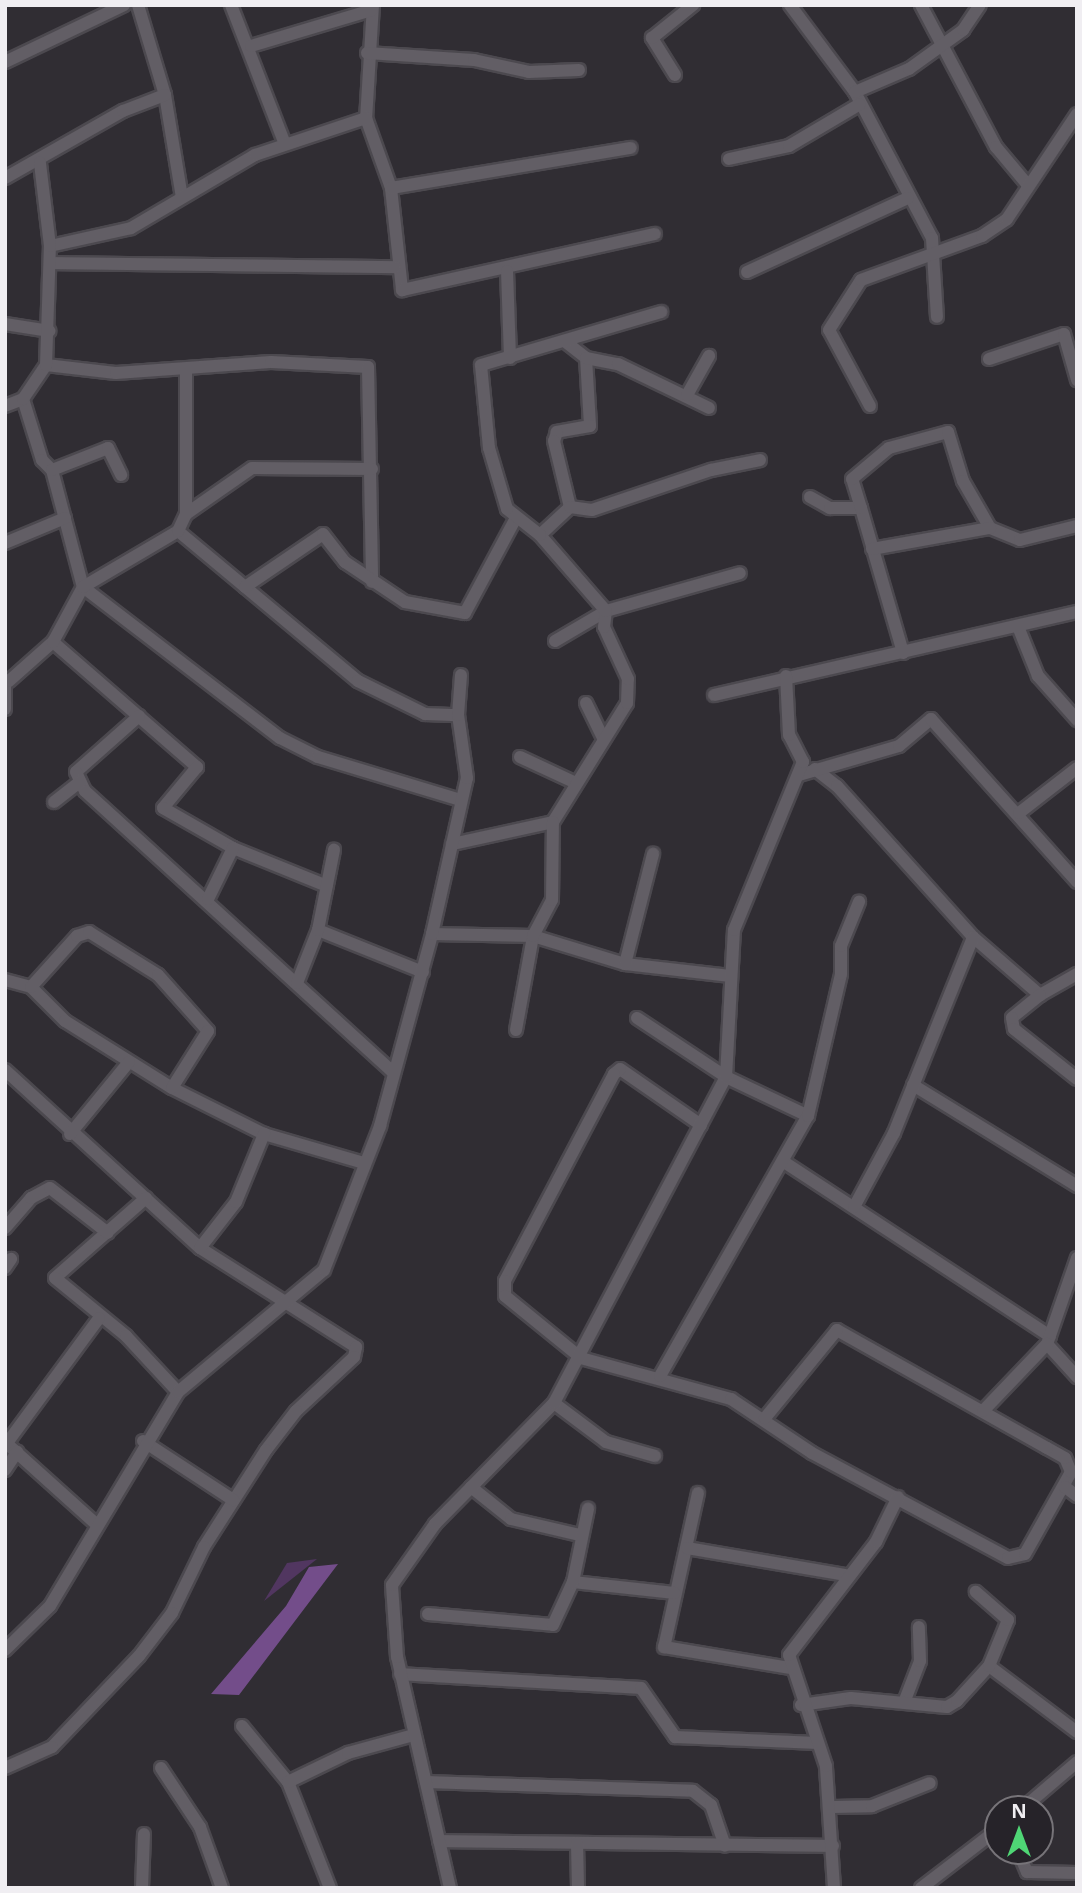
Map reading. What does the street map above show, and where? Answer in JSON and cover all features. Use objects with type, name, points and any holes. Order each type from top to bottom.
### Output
[{"type":"street","points":[[5,62],[109,8],[124,5]]},
{"type":"street","points":[[138,5],[165,95],[182,198]]},
{"type":"street","points":[[231,5],[251,46],[285,144]]},
{"type":"street","points":[[676,75],[652,38],[693,5]]},
{"type":"street","points":[[790,5],[855,92],[936,252],[937,317]]},
{"type":"street","points":[[920,5],[996,147],[1027,184]]},
{"type":"street","points":[[855,92],[908,69],[943,44],[980,5]]},
{"type":"street","points":[[251,46],[373,8],[367,53],[366,118],[391,188],[399,252],[395,267],[402,290],[507,271],[655,234]]},
{"type":"street","points":[[367,53],[474,60],[529,72],[579,70]]},
{"type":"street","points":[[5,178],[40,163],[123,111],[165,95]]},
{"type":"street","points":[[729,159],[789,146],[860,104]]},
{"type":"street","points":[[870,406],[829,326],[861,280],[936,252],[1007,219],[1027,184],[1077,114]]},
{"type":"street","points":[[50,246],[131,228],[285,144],[366,118]]},
{"type":"street","points":[[391,188],[631,148]]},
{"type":"street","points":[[5,406],[23,399],[46,365],[50,246],[40,163]]},
{"type":"street","points":[[747,272],[908,198]]},
{"type":"street","points":[[50,263],[395,267]]},
{"type":"street","points":[[507,271],[510,358]]},
{"type":"street","points":[[516,1030],[533,936],[552,900],[553,822],[603,737],[627,703],[628,679],[604,628],[606,611],[540,534],[516,518],[489,448],[480,377],[481,365],[567,343],[661,312]]},
{"type":"street","points":[[5,324],[49,331]]},
{"type":"street","points":[[989,359],[1065,334],[1077,380]]},
{"type":"street","points":[[567,343],[586,358],[618,364],[687,395],[709,408]]},
{"type":"street","points":[[687,395],[709,356]]},
{"type":"street","points":[[570,507],[554,441],[557,432],[590,426],[586,358]]},
{"type":"street","points":[[46,365],[186,372],[271,362],[368,367],[372,469],[372,582]]},
{"type":"street","points":[[5,709],[7,680],[53,642],[83,587],[178,531],[186,514],[186,372]]},
{"type":"street","points":[[23,399],[42,460],[52,470],[83,587],[280,738],[318,757],[460,800]]},
{"type":"street","points":[[903,653],[852,479],[890,448],[948,432],[963,481],[990,528]]},
{"type":"street","points":[[52,470],[108,449],[121,475]]},
{"type":"street","points":[[540,534],[570,507],[592,510],[712,470],[761,460]]},
{"type":"street","points":[[186,514],[252,468],[372,469]]},
{"type":"street","points":[[810,497],[830,508],[861,508]]},
{"type":"street","points":[[5,543],[65,518]]},
{"type":"street","points":[[245,587],[318,534],[372,582],[422,610],[465,614],[516,518]]},
{"type":"street","points":[[872,549],[990,528],[1020,540],[1077,526]]},
{"type":"street","points":[[178,531],[358,681],[425,714],[458,715]]},
{"type":"street","points":[[555,641],[606,611],[740,573]]},
{"type":"street","points":[[714,695],[786,676],[1018,629],[1077,612]]},
{"type":"street","points":[[1018,629],[1038,676],[1077,720]]},
{"type":"street","points":[[53,642],[197,767],[163,808],[233,848],[327,886]]},
{"type":"street","points":[[5,1650],[50,1606],[143,1441],[178,1392],[285,1306],[324,1270],[364,1163],[424,972],[467,778],[458,715],[461,674]]},
{"type":"street","points":[[450,1888],[400,1674],[392,1585],[471,1488],[554,1402],[581,1358],[726,1077],[730,976],[739,913],[803,762],[789,735],[786,676]]},
{"type":"street","points":[[586,704],[603,737]]},
{"type":"street","points":[[139,716],[76,772],[80,782],[140,847],[208,899],[392,1071]]},
{"type":"street","points":[[799,775],[899,746],[931,719],[1019,813],[1077,881]]},
{"type":"street","points":[[520,757],[576,783]]},
{"type":"street","points":[[1019,813],[1077,768]]},
{"type":"street","points":[[815,769],[837,786],[973,937],[1040,995]]},
{"type":"street","points":[[54,802],[80,782]]},
{"type":"street","points":[[452,844],[553,822]]},
{"type":"street","points":[[208,899],[233,848]]},
{"type":"street","points":[[297,982],[318,930],[334,850]]},
{"type":"street","points":[[625,964],[653,853]]},
{"type":"street","points":[[660,1376],[808,1116],[841,974],[841,946],[859,902]]},
{"type":"street","points":[[318,930],[424,972]]},
{"type":"street","points":[[31,987],[77,936],[89,932],[158,975],[208,1031],[172,1088]]},
{"type":"street","points":[[432,934],[533,936],[625,964],[730,976]]},
{"type":"street","points":[[854,1207],[914,1085],[973,937]]},
{"type":"street","points":[[1077,974],[1040,995],[1012,1018],[1014,1029],[1077,1079]]},
{"type":"street","points":[[5,980],[31,987],[65,1021],[172,1088],[264,1134],[364,1163]]},
{"type":"street","points":[[637,1018],[726,1077],[808,1116]]},
{"type":"street","points":[[70,1134],[129,1062]]},
{"type":"street","points":[[701,1125],[620,1069],[557,1178],[505,1281],[505,1296],[581,1358],[697,1385],[765,1418],[812,1452],[1017,1559],[1065,1488],[1071,1472],[1065,1458],[837,1330],[765,1418]]},
{"type":"street","points":[[5,1070],[70,1134],[200,1248],[285,1306],[352,1338],[354,1357],[296,1411],[233,1500],[173,1613],[130,1667],[52,1746],[5,1768]]},
{"type":"street","points":[[914,1085],[1077,1186]]},
{"type":"street","points":[[200,1248],[236,1202],[264,1134]]},
{"type":"street","points":[[784,1162],[1048,1340],[1077,1377]]},
{"type":"street","points":[[5,1228],[30,1198],[50,1188],[108,1233]]},
{"type":"street","points":[[146,1198],[55,1279],[178,1392]]},
{"type":"street","points":[[983,1411],[1048,1340],[1077,1258]]},
{"type":"street","points":[[5,1470],[10,1446],[99,1318]]},
{"type":"street","points":[[554,1402],[606,1442],[655,1456]]},
{"type":"street","points":[[143,1441],[233,1500]]},
{"type":"street","points":[[10,1446],[95,1523]]},
{"type":"street","points":[[471,1488],[511,1519],[580,1535]]},
{"type":"street","points":[[1065,1488],[1077,1496]]},
{"type":"street","points":[[698,1493],[664,1647],[789,1668]]},
{"type":"street","points":[[834,1888],[833,1807],[818,1743],[801,1705],[789,1668],[789,1655],[845,1576],[876,1542],[898,1497]]},
{"type":"street","points":[[428,1614],[553,1625],[573,1582],[580,1535],[588,1509]]},
{"type":"street","points":[[687,1548],[845,1576]]},
{"type":"street","points":[[573,1582],[674,1593]]},
{"type":"street","points":[[801,1705],[905,1700],[947,1707],[989,1666],[1007,1620],[976,1592]]},
{"type":"street","points":[[905,1700],[920,1661],[919,1627]]},
{"type":"street","points":[[989,1666],[1077,1732]]},
{"type":"street","points":[[400,1674],[641,1688],[675,1737],[818,1743]]},
{"type":"street","points":[[242,1726],[288,1782],[330,1888]]},
{"type":"street","points":[[288,1782],[348,1753],[414,1735]]},
{"type":"street","points":[[1038,1795],[1077,1762]]},
{"type":"street","points":[[161,1768],[200,1827],[222,1888]]},
{"type":"street","points":[[426,1782],[693,1791],[711,1805],[725,1846]]},
{"type":"street","points":[[833,1807],[872,1806],[930,1783]]},
{"type":"street","points":[[142,1888],[144,1834]]},
{"type":"street","points":[[921,1888],[984,1840]]},
{"type":"street","points":[[439,1841],[833,1846]]},
{"type":"street","points":[[577,1843],[578,1888]]},
{"type":"street","points":[[1024,1865],[1027,1872],[1077,1872]]},
{"type":"shaded area","points":[[317,1559],[264,1601],[287,1563]]},
{"type":"shaded area","points":[[338,1564],[239,1695],[211,1694],[286,1606],[309,1567]]}]
